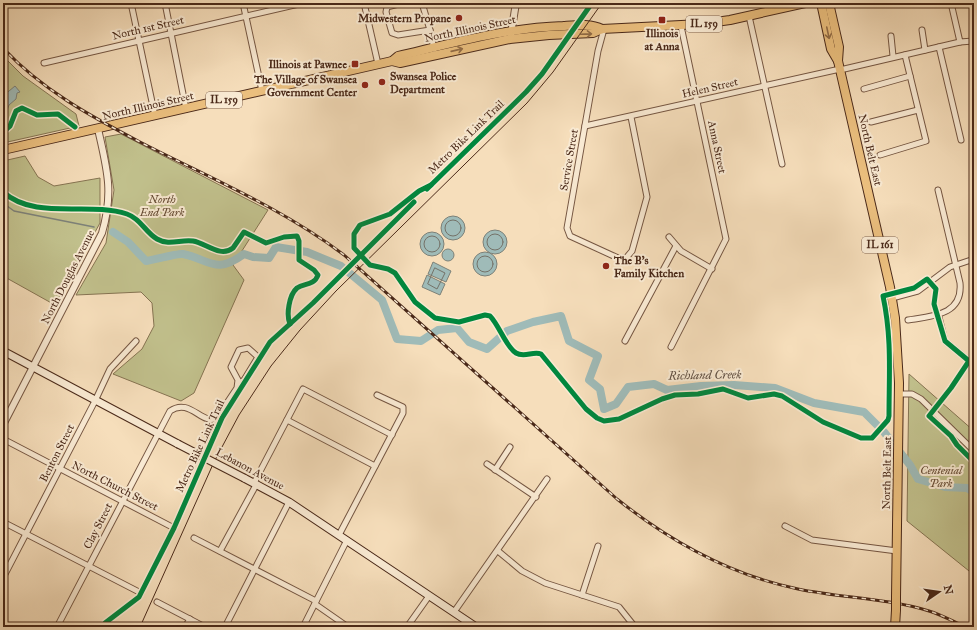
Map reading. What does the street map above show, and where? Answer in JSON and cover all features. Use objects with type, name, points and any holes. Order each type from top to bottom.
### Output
[{"type":"main road","name":"North Illinois Street","points":[[3,150],[392,61],[398,56],[510,39],[593,33],[603,29],[681,26],[749,16],[805,3]]},
{"type":"main road","name":"North Belt East","points":[[821,3],[831,49],[839,67],[892,298],[899,358],[895,627]]},
{"type":"main road","name":"North Belt East","points":[[830,3],[839,47],[839,67]]},
{"type":"main road","name":"North Illinois Street","points":[[434,51],[511,30],[578,25],[592,25],[603,29]]},
{"type":"main road","name":"Lebanon Avenue","points":[[3,351],[32,368],[157,434],[289,502],[476,627]]},
{"type":"street","points":[[131,3],[155,116]]},
{"type":"street","points":[[165,3],[186,109]]},
{"type":"street","points":[[243,3],[262,91]]},
{"type":"street","name":"North 1st Street","points":[[44,63],[245,15],[303,3]]},
{"type":"street","points":[[364,3],[378,64]]},
{"type":"street","points":[[402,3],[387,7],[386,12],[392,33],[398,35],[430,30]]},
{"type":"street","points":[[422,3],[430,30],[434,51]]},
{"type":"street","points":[[510,39],[516,3]]},
{"type":"street","points":[[951,3],[960,42],[973,41],[974,47]]},
{"type":"street","points":[[749,16],[782,164]]},
{"type":"street","name":"Anna Street","points":[[671,347],[726,239],[681,26]]},
{"type":"street","name":"Service Street","points":[[603,29],[567,228],[570,236],[618,258],[626,258],[632,251],[647,198],[631,117]]},
{"type":"street","points":[[922,30],[925,50]]},
{"type":"street","points":[[891,36],[893,56]]},
{"type":"street","name":"Helen Street","points":[[585,126],[698,102],[839,67],[905,55],[960,42]]},
{"type":"street","points":[[939,47],[961,140]]},
{"type":"street","points":[[880,155],[926,141],[905,55]]},
{"type":"street","points":[[864,89],[910,76]]},
{"type":"street","points":[[871,122],[918,110]]},
{"type":"street","name":"North Douglas Avenue","points":[[3,425],[99,240],[104,225],[110,192],[107,169],[98,129]]},
{"type":"street","points":[[908,320],[952,308],[958,301],[961,290],[938,190]]},
{"type":"street","points":[[669,237],[681,252],[712,269]]},
{"type":"street","points":[[625,341],[676,246]]},
{"type":"street","points":[[892,298],[918,290],[956,264],[974,259]]},
{"type":"street","points":[[938,313],[945,341],[974,364]]},
{"type":"street","name":"Benton Street","points":[[3,578],[27,534],[110,369],[136,341]]},
{"type":"street","points":[[248,348],[258,357],[244,380],[238,384],[231,367],[239,350],[248,348]]},
{"type":"street","name":"Clay Street","points":[[57,627],[122,500],[170,411],[177,407],[185,407],[209,419],[218,418],[238,384]]},
{"type":"street","points":[[220,551],[303,389],[344,412],[392,435]]},
{"type":"street","points":[[899,394],[912,394],[922,399],[974,451]]},
{"type":"street","points":[[339,535],[403,413],[402,407],[377,395]]},
{"type":"street","points":[[287,420],[375,466]]},
{"type":"street","name":"North Church Street","points":[[3,439],[174,528]]},
{"type":"street","points":[[495,470],[510,447]]},
{"type":"street","points":[[487,464],[536,497]]},
{"type":"street","points":[[454,612],[498,552],[547,479]]},
{"type":"street","points":[[225,627],[289,502]]},
{"type":"street","points":[[3,522],[141,592]]},
{"type":"street","points":[[785,526],[812,540],[897,551]]},
{"type":"street","points":[[194,538],[315,602],[348,627]]},
{"type":"street","points":[[303,627],[347,540]]},
{"type":"street","points":[[582,595],[598,546]]},
{"type":"street","points":[[498,552],[522,571],[545,583],[619,607],[634,627]]},
{"type":"street","points":[[407,627],[429,596]]},
{"type":"street","points":[[157,602],[205,627]]},
{"type":"street","points":[[185,627],[190,619]]},
{"type":"green space","points":[[3,56],[23,76],[76,114],[79,126],[3,143]]},
{"type":"green space","name":"North End Park","points":[[121,134],[268,210],[233,265],[244,280],[194,393],[181,401],[113,374],[142,349],[154,326],[152,303],[141,292],[76,295],[106,243],[114,190],[105,137]]},
{"type":"green space","points":[[25,156],[38,177],[54,186],[100,178],[100,223],[55,305],[3,276],[3,161]]},
{"type":"green space","name":"Centenial Park","points":[[909,374],[974,431],[974,575],[907,521]]},
{"type":"water","points":[[15,86],[20,92],[17,93],[16,99],[9,105],[3,121],[3,96]]},
{"type":"water","points":[[453,216],[461,220],[465,228],[461,236],[453,240],[445,236],[441,228],[445,220]]},
{"type":"water","points":[[495,230],[503,234],[507,242],[503,250],[495,254],[487,250],[483,242],[487,234]]},
{"type":"water","points":[[432,232],[440,236],[444,244],[440,252],[432,256],[424,252],[420,244],[424,236]]},
{"type":"water","points":[[448,249],[452,251],[454,255],[452,259],[448,261],[444,259],[442,255],[444,251]]},
{"type":"water","points":[[485,252],[493,256],[497,264],[493,272],[485,276],[477,272],[473,264],[477,256]]},
{"type":"water","points":[[433,262],[451,271],[446,282],[428,274]]},
{"type":"water","points":[[427,275],[445,284],[440,295],[422,287]]},
{"type":"waterway","name":"Richland Creek","points":[[3,203],[14,211],[94,227]]},
{"type":"waterway","name":"Richland Creek","points":[[113,232],[128,242],[146,261],[183,254],[219,265],[226,264],[244,254],[253,257],[269,258],[276,247],[307,252],[341,266],[382,300],[397,339],[421,341],[438,330],[457,328],[469,342],[487,349],[507,331],[533,322],[561,316],[569,341],[598,356],[589,380],[600,389],[604,409],[616,404],[628,387],[654,384],[667,390],[701,386],[734,385],[775,388],[814,403],[864,412],[884,432],[910,465],[918,479],[945,487],[967,488],[974,492]]},
{"type":"tram line","points":[[140,627],[214,462],[239,415],[271,366],[300,330],[336,291],[527,103],[553,72],[602,3]]},
{"type":"railway","points":[[3,48],[33,76],[67,101],[85,112],[296,222],[344,255],[617,499],[637,515],[680,543],[725,566],[773,583],[814,592],[897,603],[934,613],[966,627]]},
{"type":"cycle path","name":"Metro Bike Link Trail","points":[[427,189],[526,92],[542,74],[592,3]]},
{"type":"cycle path","points":[[3,132],[10,126],[16,111],[22,108],[37,115],[58,114],[75,127]]},
{"type":"cycle path","points":[[431,185],[419,191],[390,214],[360,225],[354,234],[354,248],[370,265],[388,269],[395,273],[415,302],[435,318],[459,322],[485,315],[490,316],[512,350],[522,355],[535,353],[541,354],[586,409],[597,418],[604,421],[619,419],[662,399],[675,395],[698,394],[723,389],[748,398],[774,394],[782,396],[823,422],[861,438],[872,438],[888,420],[889,416],[889,341],[883,296],[914,288],[927,279],[936,289],[934,304],[945,341],[969,361],[951,388],[929,416],[951,436],[957,445],[974,462]]},
{"type":"cycle path","points":[[3,192],[16,201],[31,206],[63,209],[96,209],[127,214],[136,219],[157,239],[166,242],[193,241],[218,251],[228,251],[233,248],[244,232],[266,243],[284,237],[297,236],[299,241],[299,260],[314,270],[318,275],[314,281],[300,286],[294,291],[289,305],[288,316],[290,324]]},
{"type":"cycle path","name":"Metro Bike Link Trail","points":[[103,627],[105,623],[139,597],[174,528],[222,418],[270,342],[313,303],[414,202]]},
{"type":"place","name":"Midwestern Propane","points":[[459,18]]},
{"type":"place","name":"Illinois at Anna","points":[[662,20]]},
{"type":"place","name":"Illinois at Pawnee","points":[[355,64]]},
{"type":"place","name":"Swansea Police Department","points":[[382,82]]},
{"type":"place","name":"The Village of Swansea Government Center","points":[[365,85]]},
{"type":"place","name":"The B's Family Kitchen","points":[[606,266]]}]
